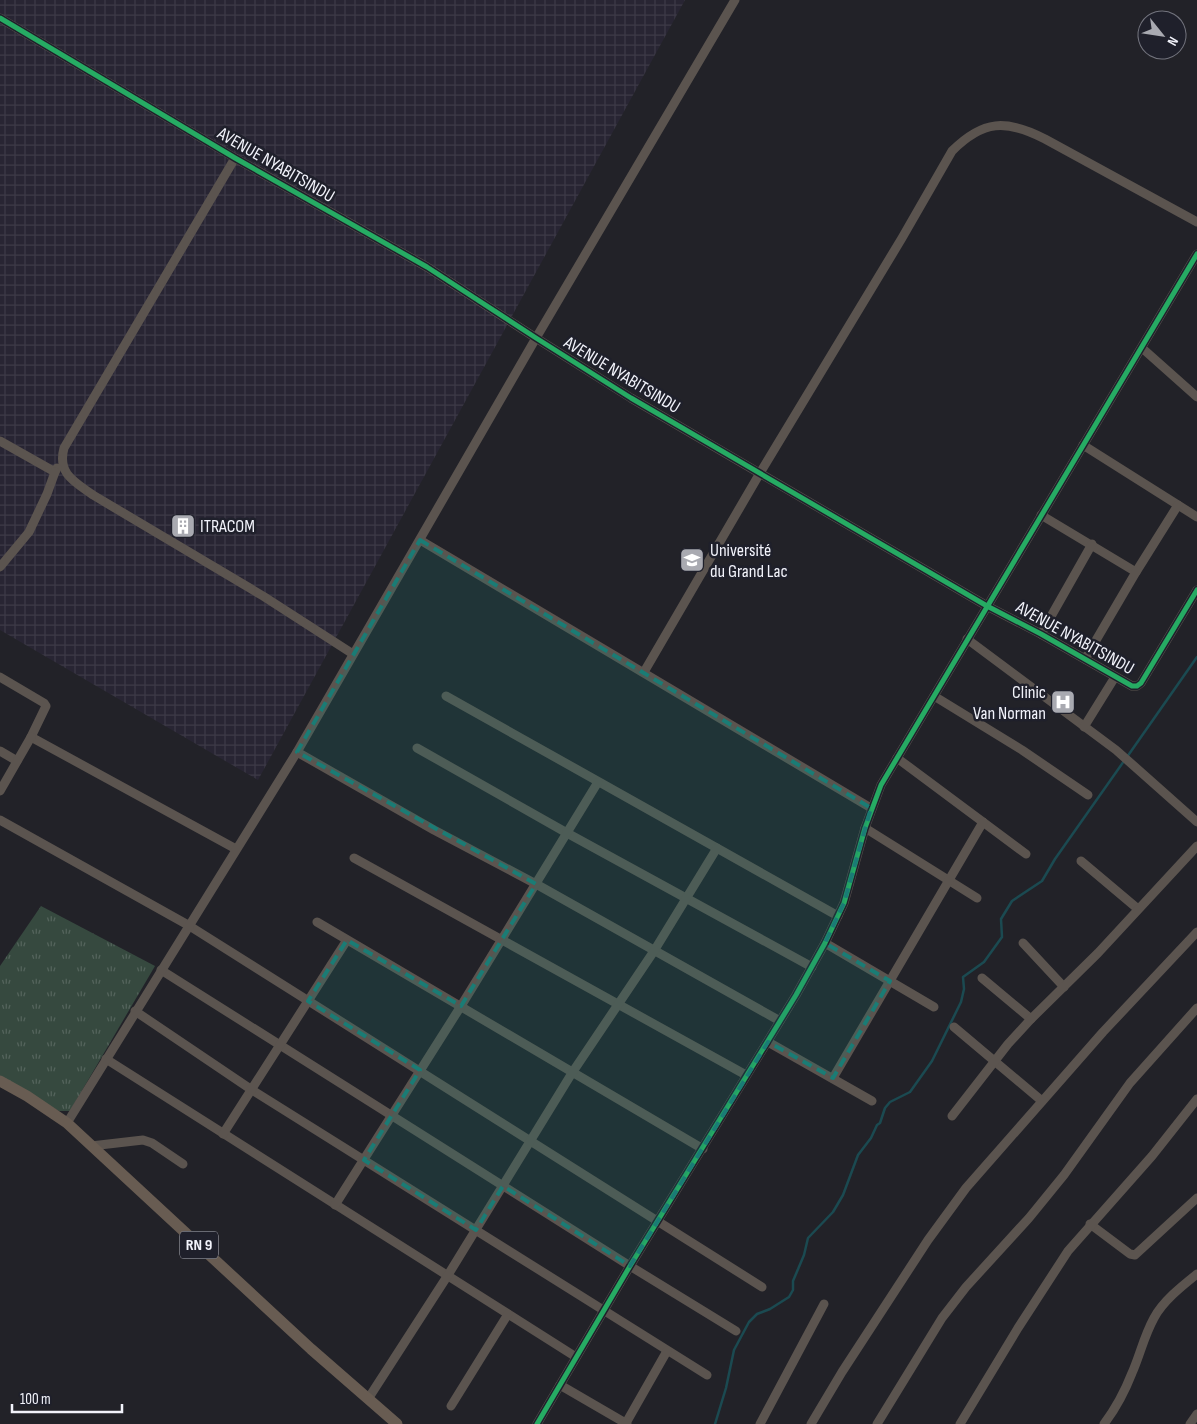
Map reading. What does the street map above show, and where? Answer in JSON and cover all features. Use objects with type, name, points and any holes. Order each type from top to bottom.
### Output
[{"type":"main road","name":"RN 9","points":[[0,1081],[27,1096],[67,1123],[311,1349],[393,1422]]},
{"type":"street","points":[[67,1123],[297,752],[536,338],[735,0]]},
{"type":"street","name":"AVENUE NYABITSINDU","points":[[0,18],[235,158],[427,267],[631,398],[987,606],[1041,634],[1132,686],[1137,686],[1141,683],[1197,590]]},
{"type":"street","points":[[644,672],[760,473],[952,152],[974,132],[988,127],[1004,125],[1033,133],[1197,222]]},
{"type":"street","points":[[0,566],[29,532],[62,459],[64,448],[235,158]]},
{"type":"street","points":[[537,1424],[630,1266],[812,967],[844,903],[871,808],[881,785],[1197,254]]},
{"type":"street","points":[[1142,348],[1197,396]]},
{"type":"street","points":[[0,441],[55,472]]},
{"type":"street","points":[[1083,445],[1197,517]]},
{"type":"street","points":[[62,459],[68,476],[93,495],[263,596],[354,654]]},
{"type":"street","points":[[1084,660],[1178,505]]},
{"type":"street","points":[[1041,515],[1136,572]]},
{"type":"street","points":[[420,540],[871,808]]},
{"type":"street","points":[[1041,634],[1092,544]]},
{"type":"street","points":[[967,639],[1116,750],[1197,822]]},
{"type":"street","points":[[0,677],[44,702],[46,706],[0,791]]},
{"type":"street","points":[[1084,727],[1115,677]]},
{"type":"street","points":[[446,696],[838,916]]},
{"type":"street","points":[[934,696],[1022,750],[1088,795]]},
{"type":"street","points":[[31,736],[236,849]]},
{"type":"street","points":[[417,748],[567,833],[812,967]]},
{"type":"street","points":[[0,751],[17,760]]},
{"type":"street","points":[[297,752],[780,1022]]},
{"type":"street","points":[[896,758],[1026,854]]},
{"type":"street","points":[[335,1205],[461,1006],[598,782]]},
{"type":"street","points":[[0,820],[188,925],[762,1287]]},
{"type":"street","points":[[833,1078],[983,822]]},
{"type":"street","points":[[865,828],[977,898]]},
{"type":"street","points":[[952,1116],[1008,1044],[1098,953],[1197,846]]},
{"type":"street","points":[[368,1399],[448,1275],[572,1073],[654,951],[717,848]]},
{"type":"street","points":[[354,858],[746,1076]]},
{"type":"street","points":[[1081,861],[1138,909]]},
{"type":"street","points":[[317,922],[703,1148]]},
{"type":"street","points":[[811,1424],[842,1372],[942,1220],[966,1188],[1152,979],[1197,932]]},
{"type":"street","points":[[223,1134],[347,940]]},
{"type":"street","points":[[825,943],[934,1007]]},
{"type":"street","points":[[1023,943],[1064,988]]},
{"type":"street","points":[[161,970],[736,1331]]},
{"type":"street","points":[[982,978],[1031,1019]]},
{"type":"street","points":[[877,1424],[942,1318],[966,1287],[1029,1218],[1058,1182],[1130,1083],[1197,1008]]},
{"type":"street","points":[[135,1011],[252,1090],[706,1375]]},
{"type":"street","points":[[954,1027],[1042,1101]]},
{"type":"street","points":[[768,1042],[872,1102]]},
{"type":"street","points":[[106,1059],[576,1357]]},
{"type":"street","points":[[960,1424],[1068,1251],[1152,1156],[1197,1099]]},
{"type":"street","points":[[91,1146],[142,1140],[152,1143],[183,1164]]},
{"type":"street","points":[[1090,1224],[1130,1254],[1135,1255],[1197,1198]]},
{"type":"street","points":[[1104,1424],[1112,1413],[1129,1379],[1143,1341],[1155,1317],[1180,1288],[1197,1274]]},
{"type":"street","points":[[760,1424],[824,1304]]},
{"type":"street","points":[[451,1406],[508,1314]]},
{"type":"street","points":[[560,1385],[627,1424],[667,1351]]},
{"type":"street","points":[[1190,1424],[1197,1414]]},
{"type":"highlighted area","points":[[420,540],[871,808],[844,903],[825,943],[890,981],[833,1078],[768,1042],[630,1266],[503,1186],[476,1230],[364,1160],[420,1070],[308,1001],[347,940],[461,1006],[536,884],[297,752]]},
{"type":"shaded area","points":[[0,0],[685,0],[258,780],[0,630]]},
{"type":"green space","points":[[41,906],[155,966],[70,1111],[59,1111],[0,1079],[0,966]]},
{"type":"waterway","points":[[1127,757],[1197,657]]},
{"type":"waterway","points":[[715,1424],[726,1388],[734,1350],[749,1322],[757,1314],[770,1309],[789,1297],[793,1290],[793,1281],[804,1255],[808,1238],[833,1212],[843,1195],[858,1155],[880,1123],[885,1108],[890,1102],[910,1092],[932,1061],[961,1002],[964,989],[963,977],[984,962],[1002,937],[1001,919],[1012,901],[1042,881],[1055,859],[1124,761]]},
{"type":"cycle path","points":[[0,18],[235,158],[427,267],[631,398],[987,606],[1041,634],[1132,686],[1137,686],[1141,683],[1197,590]]},
{"type":"cycle path","points":[[537,1424],[630,1266],[796,995],[825,943],[844,903],[865,828],[881,785],[1197,254]]},
{"type":"place","name":"ITRACOM","points":[[183,526]]},
{"type":"place","name":"Université du Grand Lac","points":[[692,560]]},
{"type":"place","name":"Clinic Van Norman","points":[[1063,702]]}]
